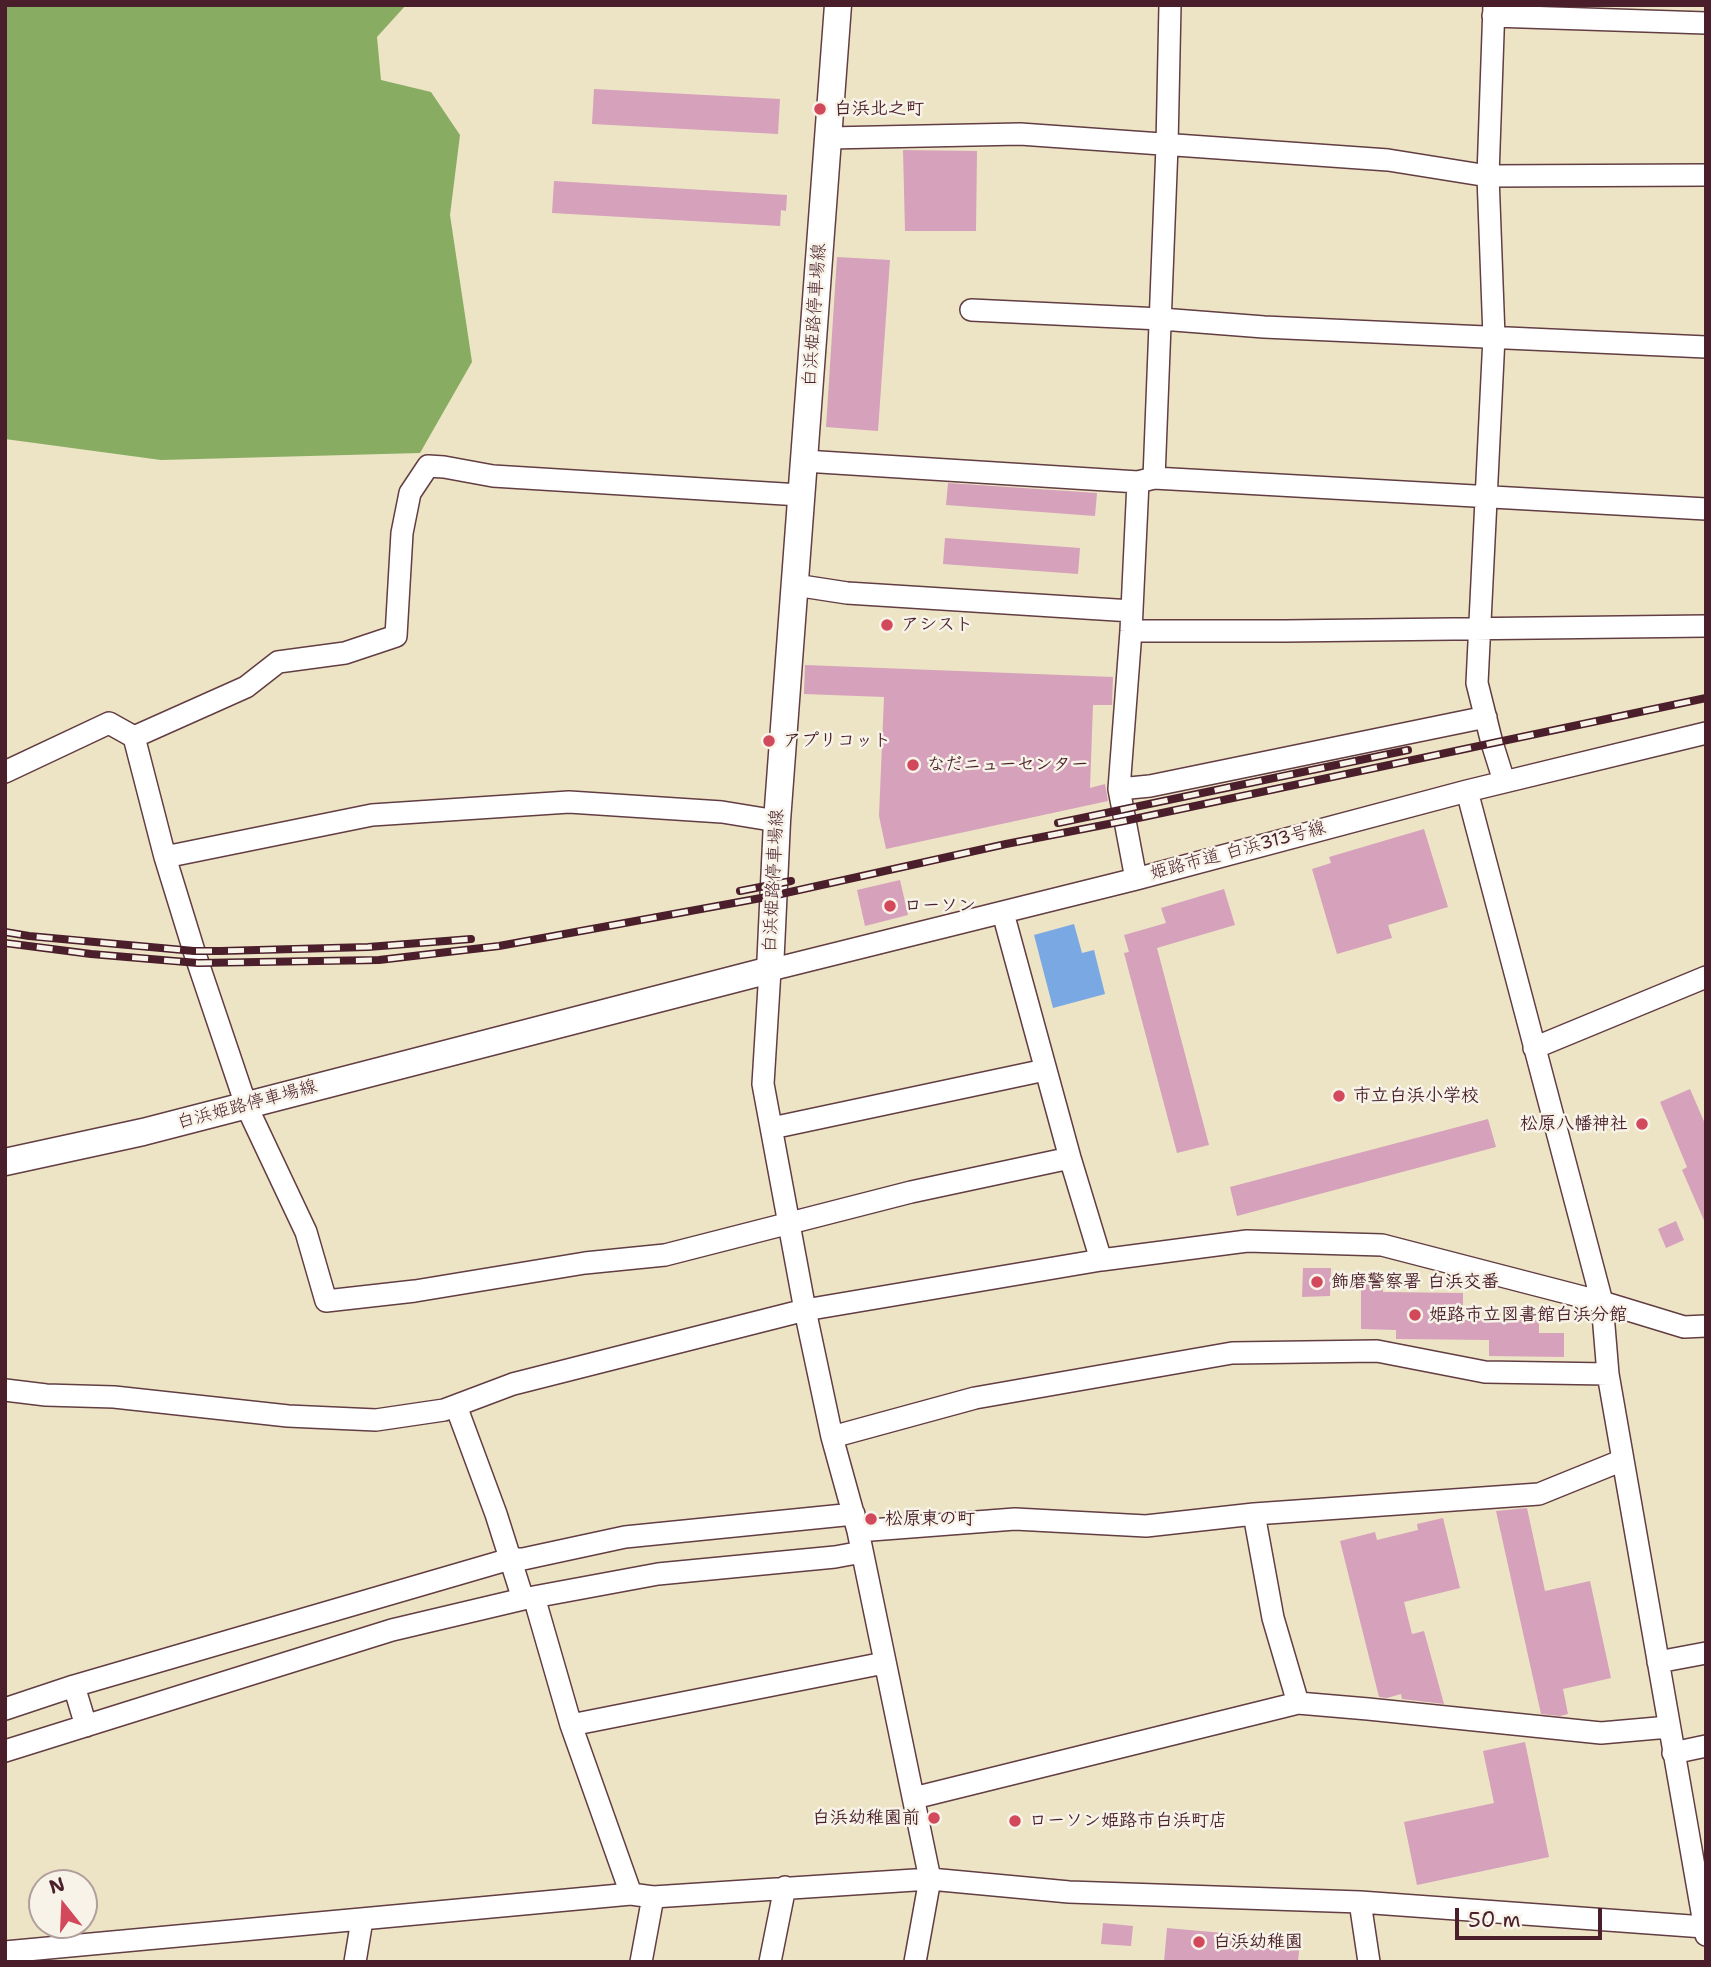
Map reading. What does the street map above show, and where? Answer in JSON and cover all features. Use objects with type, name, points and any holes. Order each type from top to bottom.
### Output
[{"type":"main road","name":"白浜姫路停車場線","points":[[5,1162],[143,1132],[770,970],[777,821],[838,5]]},
{"type":"street","points":[[1136,879],[1119,789],[1131,621],[1161,319],[1170,5]]},
{"type":"street","points":[[1504,781],[1477,683],[1494,337],[1488,176],[1494,10],[1706,23]]},
{"type":"street","points":[[829,138],[1020,134],[1388,160],[1488,176],[1706,175]]},
{"type":"street","points":[[971,310],[1264,327],[1706,347]]},
{"type":"street","points":[[804,461],[1706,509]]},
{"type":"street","points":[[134,737],[246,687],[278,663],[345,653],[396,636],[402,533],[410,493],[428,466],[493,476],[800,495]]},
{"type":"street","points":[[795,585],[846,593],[1131,621],[1479,629],[1706,626]]},
{"type":"street","points":[[1119,789],[1150,786],[1486,718]]},
{"type":"street","points":[[5,772],[109,723],[134,737],[165,857],[246,1105],[306,1233],[326,1301],[415,1291],[586,1263],[665,1255],[911,1192],[1070,1158]]},
{"type":"street","name":"姫路市道 白浜313号線","points":[[770,970],[1136,879],[1467,790],[1706,733]]},
{"type":"street","points":[[5,1952],[631,1894],[653,1897],[930,1879],[1069,1892],[1360,1902],[1705,1931],[1697,1842],[1673,1753],[1608,1374],[1602,1301],[1467,790]]},
{"type":"street","points":[[165,857],[372,815],[569,802],[722,812],[777,821]]},
{"type":"street","points":[[1003,913],[1045,1070],[1101,1260]]},
{"type":"street","points":[[770,970],[763,1084],[805,1310],[832,1437],[858,1533],[930,1879],[915,1962]]},
{"type":"street","points":[[1534,1048],[1706,977]]},
{"type":"street","points":[[772,1128],[1045,1070]]},
{"type":"street","points":[[5,1390],[46,1395],[114,1397],[288,1416],[376,1420],[444,1410],[513,1384],[805,1310],[1101,1260],[1247,1241],[1382,1245],[1602,1301],[1684,1327],[1706,1326]]},
{"type":"street","points":[[832,1437],[975,1398],[1233,1353],[1377,1351],[1485,1372],[1608,1374]]},
{"type":"street","points":[[456,1406],[510,1559],[528,1598],[631,1894]]},
{"type":"street","points":[[5,1709],[74,1686],[510,1559],[523,1559],[625,1537],[858,1533],[1016,1519],[1146,1526],[1254,1514],[1539,1494],[1623,1460]]},
{"type":"street","points":[[1254,1514],[1273,1618],[1298,1703]]},
{"type":"street","points":[[5,1751],[392,1630],[528,1598],[659,1574],[835,1557],[858,1533]]},
{"type":"street","points":[[1658,1662],[1706,1653]]},
{"type":"street","points":[[571,1725],[884,1663]]},
{"type":"street","points":[[74,1686],[86,1726]]},
{"type":"street","points":[[914,1798],[1298,1703],[1601,1733],[1669,1727]]},
{"type":"street","points":[[1673,1753],[1706,1746]]},
{"type":"street","points":[[770,1962],[785,1887]]},
{"type":"street","points":[[641,1962],[653,1897]]},
{"type":"street","points":[[1360,1902],[1369,1962]]},
{"type":"street","points":[[355,1962],[362,1920]]},
{"type":"green space","points":[[5,5],[406,5],[377,37],[381,80],[431,92],[460,135],[450,215],[472,362],[420,453],[161,460],[5,439]]},
{"type":"water","points":[[1074,924],[1082,953],[1094,950],[1105,994],[1053,1008],[1034,935]]},
{"type":"building","points":[[594,89],[780,99],[778,134],[592,124]]},
{"type":"building","points":[[903,150],[977,151],[976,231],[905,231]]},
{"type":"building","points":[[554,181],[787,195],[786,211],[781,210],[780,226],[552,213]]},
{"type":"building","points":[[837,257],[890,260],[878,431],[826,427]]},
{"type":"building","points":[[948,483],[1097,493],[1095,516],[946,505]]},
{"type":"building","points":[[945,538],[1080,548],[1078,574],[943,564]]},
{"type":"building","points":[[805,665],[1113,677],[1112,705],[1093,705],[1090,788],[1105,784],[1108,801],[886,849],[879,816],[884,697],[804,694]]},
{"type":"building","points":[[1424,829],[1448,907],[1388,925],[1392,938],[1337,954],[1312,869],[1331,863],[1329,857]]},
{"type":"building","points":[[900,880],[908,915],[865,926],[857,890]]},
{"type":"building","points":[[1224,889],[1235,925],[1157,948],[1209,1145],[1177,1153],[1124,953],[1129,952],[1124,935],[1166,923],[1161,908]]},
{"type":"building","points":[[1690,1089],[1706,1126],[1706,1225],[1682,1170],[1687,1167],[1660,1102]]},
{"type":"building","points":[[1488,1119],[1496,1147],[1237,1216],[1230,1187]]},
{"type":"building","points":[[1676,1221],[1684,1240],[1666,1248],[1658,1229]]},
{"type":"building","name":"飾磨警察署 白浜交番","points":[[1303,1268],[1331,1268],[1330,1296],[1302,1297]]},
{"type":"building","points":[[1361,1281],[1383,1281],[1383,1292],[1463,1293],[1463,1320],[1539,1320],[1539,1333],[1564,1333],[1564,1357],[1489,1356],[1489,1340],[1396,1339],[1396,1330],[1361,1329]]},
{"type":"building","points":[[1527,1508],[1545,1591],[1590,1581],[1611,1678],[1563,1689],[1568,1714],[1560,1716],[1541,1714],[1496,1511]]},
{"type":"building","points":[[1443,1518],[1460,1588],[1404,1602],[1412,1634],[1424,1631],[1444,1704],[1402,1699],[1401,1694],[1379,1697],[1340,1541],[1375,1532],[1377,1540],[1418,1530],[1417,1524]]},
{"type":"building","points":[[1525,1742],[1549,1857],[1417,1885],[1404,1822],[1494,1803],[1483,1751]]},
{"type":"building","points":[[1103,1923],[1133,1926],[1131,1946],[1101,1944]]},
{"type":"building","points":[[1167,1928],[1300,1940],[1298,1962],[1164,1962]]},
{"type":"railway","points":[[5,943],[198,963],[379,960],[499,946],[772,896],[1006,844],[1706,698]]},
{"type":"railway","points":[[1058,823],[1408,750]]},
{"type":"railway","points":[[740,891],[791,881]]},
{"type":"railway","points":[[5,932],[194,951],[368,947],[471,939]]},
{"type":"place","name":"白浜北之町","points":[[820,109]]},
{"type":"place","name":"アシスト","points":[[887,625]]},
{"type":"place","name":"アプリコット","points":[[769,741]]},
{"type":"place","name":"なだニューセンター","points":[[913,765]]},
{"type":"place","name":"ローソン","points":[[890,906]]},
{"type":"place","name":"市立白浜小学校","points":[[1339,1096]]},
{"type":"place","name":"松原八幡神社","points":[[1642,1124]]},
{"type":"place","name":"飾磨警察署 白浜交番","points":[[1317,1282]]},
{"type":"place","name":"姫路市立図書館白浜分館","points":[[1415,1315]]},
{"type":"place","name":"松原東の町","points":[[871,1519]]},
{"type":"place","name":"白浜幼稚園前","points":[[934,1818]]},
{"type":"place","name":"ローソン姫路市白浜町店","points":[[1015,1821]]},
{"type":"place","name":"白浜幼稚園","points":[[1199,1942]]}]
